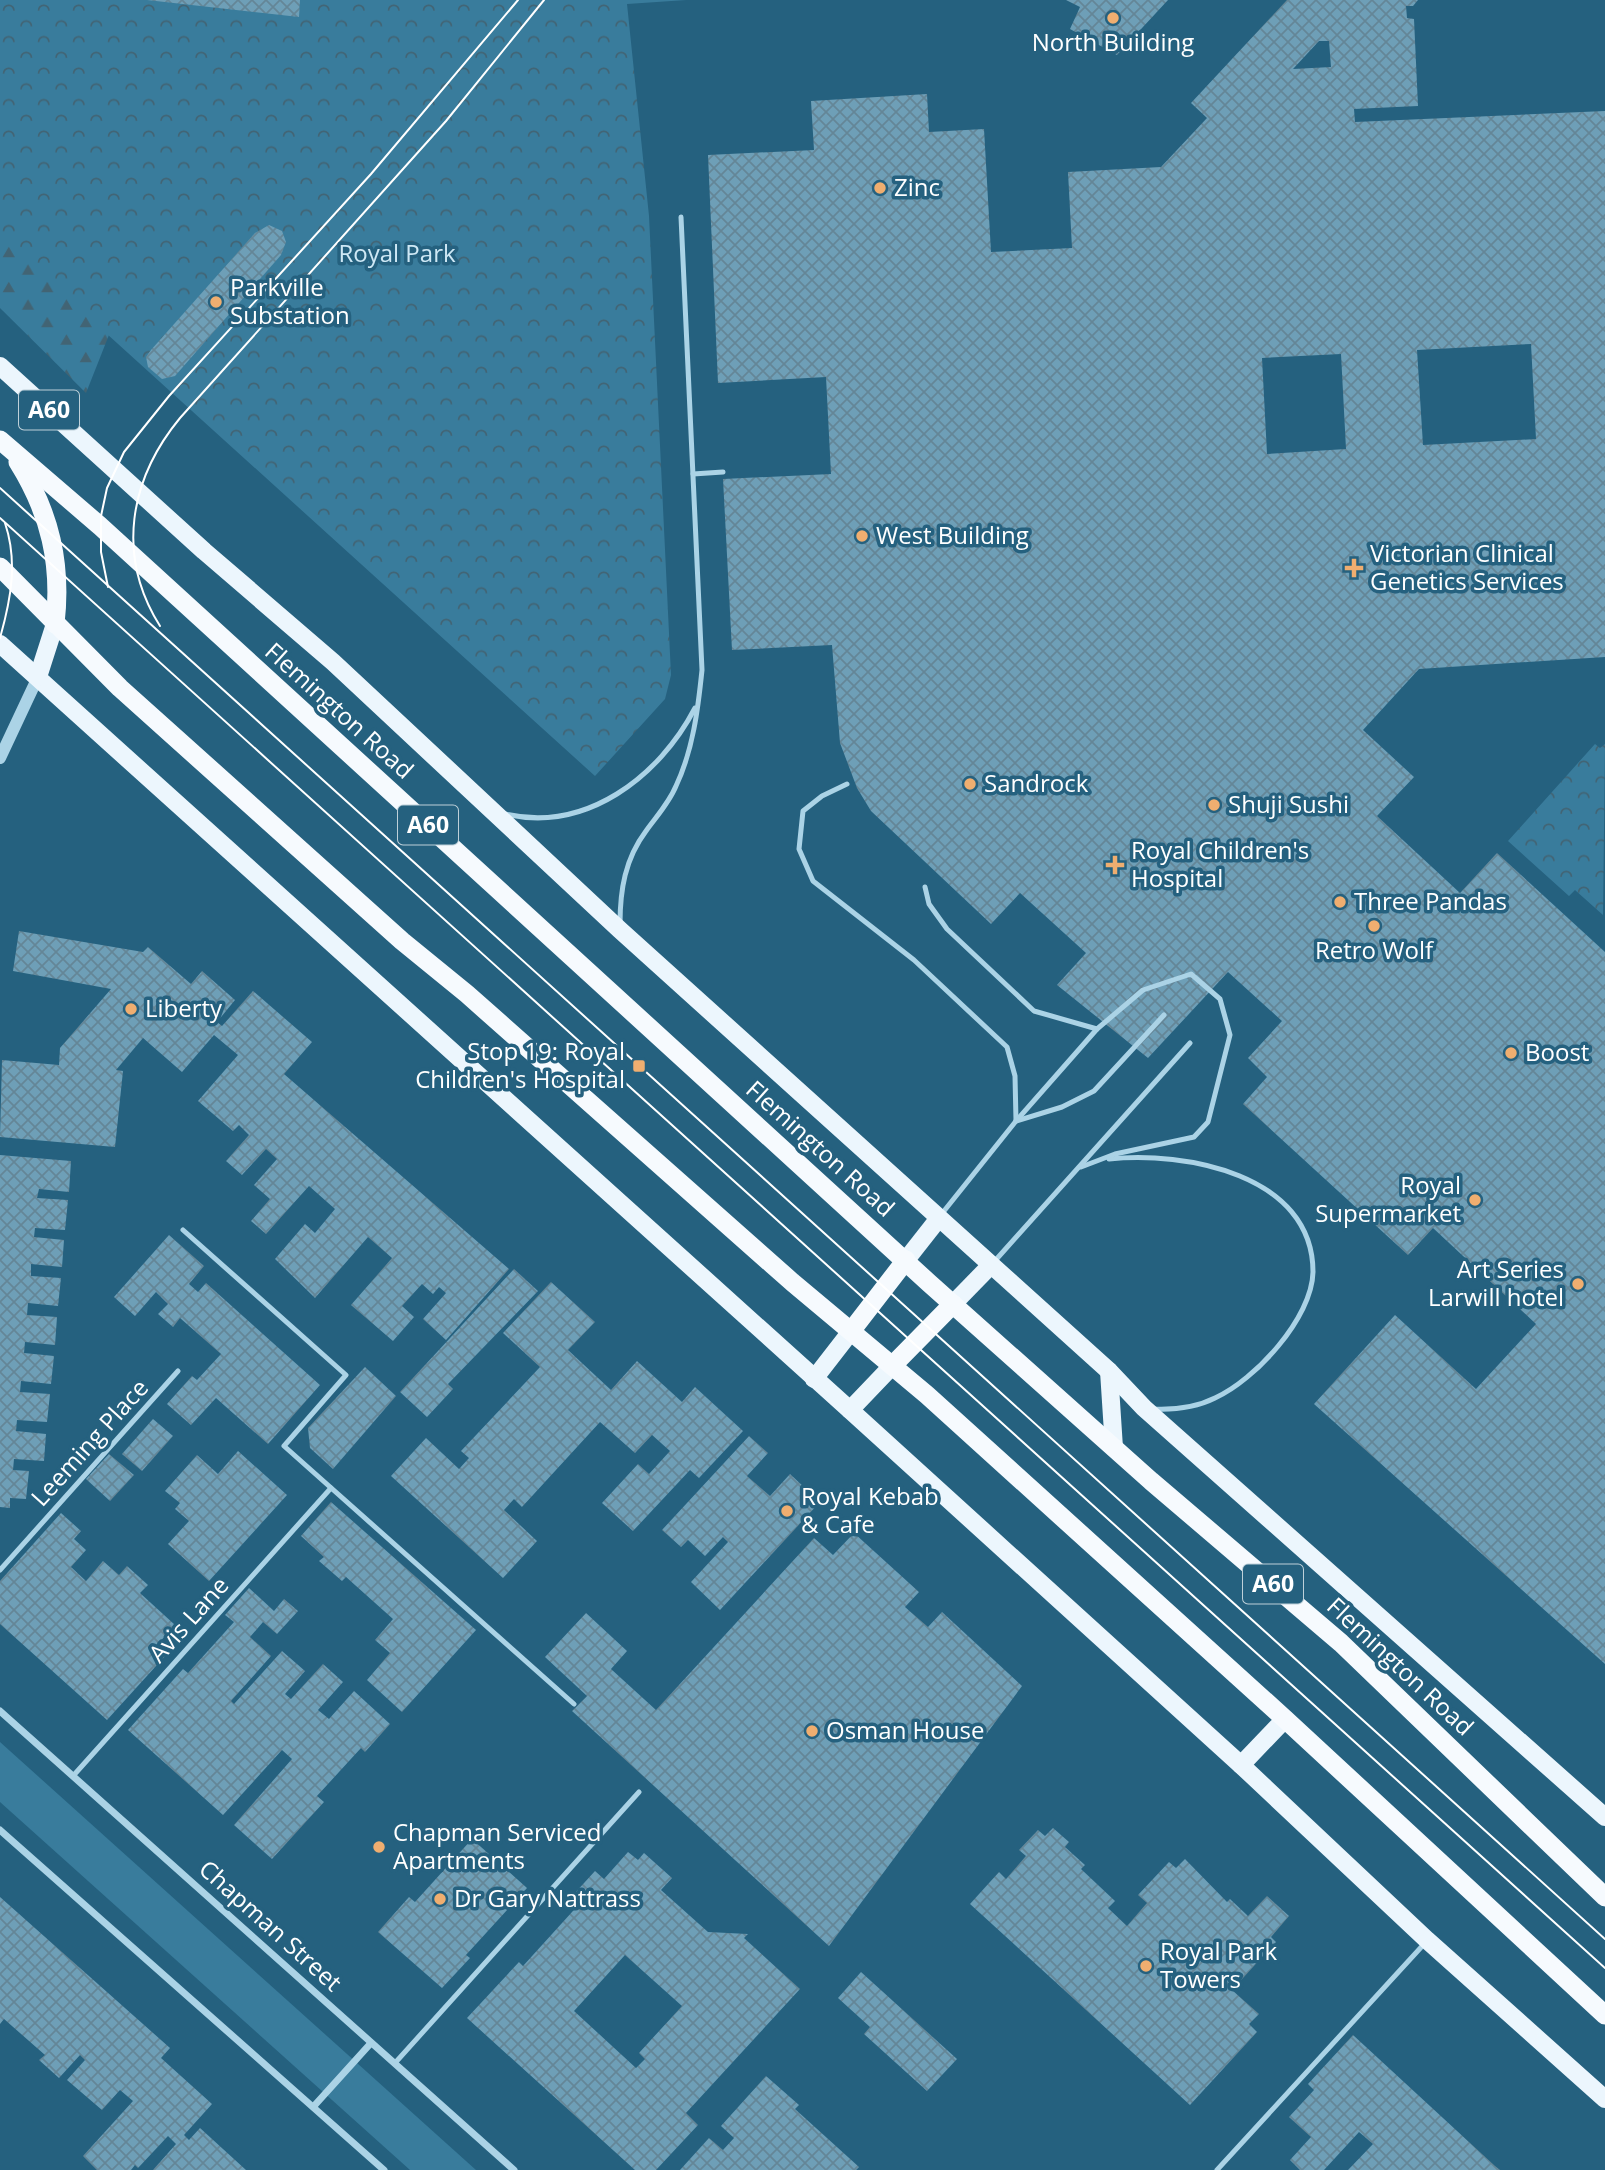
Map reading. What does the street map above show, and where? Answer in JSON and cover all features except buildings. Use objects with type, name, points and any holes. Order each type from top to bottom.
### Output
[{"type":"highway","points":[[4,443],[35,493],[52,535],[59,585],[55,624]]},
{"type":"highway","name":"Flemington Road","points":[[4,443],[100,526],[953,1304],[1114,1448],[1341,1643],[1605,1897]]},
{"type":"highway","points":[[0,567],[121,688],[402,941],[467,994],[792,1282],[893,1365],[1285,1719],[1605,2015]]},
{"type":"highway","points":[[852,1330],[906,1260]]},
{"type":"highway","points":[[893,1365],[953,1304]]},
{"type":"main road","name":"Flemington Road","points":[[0,366],[497,812],[620,930],[1109,1371],[1144,1408],[1605,1817]]},
{"type":"main road","points":[[38,677],[55,624]]},
{"type":"main road","points":[[0,644],[850,1410],[1241,1765],[1427,1940],[1605,2099]]},
{"type":"main road","points":[[906,1260],[939,1218]]},
{"type":"main road","points":[[953,1304],[991,1265]]},
{"type":"main road","points":[[814,1378],[852,1330]]},
{"type":"main road","points":[[850,1410],[893,1365]]},
{"type":"main road","points":[[1109,1371],[1114,1448]]},
{"type":"main road","points":[[1241,1765],[1285,1719]]},
{"type":"street","points":[[0,758],[38,677]]},
{"type":"street","name":"Chapman Street","points":[[0,1710],[514,2170]]},
{"type":"street","points":[[0,1830],[384,2170]]},
{"type":"street","points":[[314,2106],[371,2043]]},
{"type":"lane","points":[[620,930],[620,901],[626,868],[643,835],[676,788],[691,744],[697,706],[702,647],[681,217]]},
{"type":"lane","points":[[693,474],[723,472]]},
{"type":"lane","points":[[497,812],[529,817],[564,815],[607,802],[668,750],[697,706]]},
{"type":"lane","points":[[847,784],[822,796],[803,811],[799,849],[813,881],[914,960],[1007,1047],[1015,1076],[1016,1121]]},
{"type":"lane","points":[[925,887],[929,904],[947,929],[1034,1011],[1097,1029]]},
{"type":"lane","points":[[939,1218],[1016,1121],[1097,1029],[1143,990],[1191,974],[1220,999],[1230,1035],[1213,1113],[1202,1130],[1179,1141],[1099,1160],[1081,1167]]},
{"type":"lane","points":[[1016,1121],[1062,1107],[1094,1091],[1164,1015]]},
{"type":"lane","points":[[991,1265],[1190,1043]]},
{"type":"lane","points":[[1099,1160],[1125,1157],[1177,1159],[1242,1176],[1280,1202],[1295,1219],[1311,1255],[1312,1282],[1306,1302],[1291,1327],[1258,1368],[1237,1386],[1202,1404],[1180,1408],[1144,1408]]},
{"type":"lane","points":[[183,1230],[346,1375],[284,1446],[574,1704]]},
{"type":"lane","name":"Leeming Place","points":[[0,1570],[178,1371]]},
{"type":"lane","name":"Avis Lane","points":[[73,1776],[331,1488]]},
{"type":"lane","points":[[395,2063],[639,1792]]},
{"type":"lane","points":[[1217,2170],[1427,1940]]},
{"type":"green space","name":"Royal Park","points":[[0,0],[686,0],[627,4],[649,216],[671,675],[665,699],[595,776],[0,237]]},
{"type":"green space","points":[[0,87],[139,259],[86,393],[0,308]]},
{"type":"green space","points":[[1595,744],[1600,748],[1605,744],[1603,915],[1575,890],[1569,896],[1508,841]]},
{"type":"green space","points":[[0,1742],[476,2170],[410,2170],[0,1802]]},
{"type":"tram line","points":[[108,587],[101,552],[101,516],[107,488],[124,452],[169,396],[371,174],[518,0]]},
{"type":"tram line","points":[[160,626],[146,600],[137,573],[134,519],[149,467],[163,442],[180,418],[446,121],[544,0]]},
{"type":"tram line","points":[[0,488],[1605,1939]]},
{"type":"tram line","points":[[0,518],[1605,1968]]},
{"type":"tram line","points":[[0,638],[12,580],[11,552],[5,523]]},
{"type":"place","name":"North Building","points":[[1113,18]]},
{"type":"place","name":"Zinc","points":[[880,188]]},
{"type":"place","name":"Parkville Substation","points":[[216,302]]},
{"type":"place","name":"West Building","points":[[862,536]]},
{"type":"place","name":"Victorian Clinical Genetics Services","points":[[1354,568]]},
{"type":"place","name":"Sandrock","points":[[970,784]]},
{"type":"place","name":"Shuji Sushi","points":[[1214,805]]},
{"type":"place","name":"Royal Children's Hospital","points":[[1115,865]]},
{"type":"place","name":"Three Pandas","points":[[1340,902]]},
{"type":"place","name":"Retro Wolf","points":[[1374,926]]},
{"type":"place","name":"Liberty","points":[[131,1009]]},
{"type":"place","name":"Boost","points":[[1511,1053]]},
{"type":"place","name":"Stop 19: Royal Children's Hospital","points":[[639,1066]]},
{"type":"place","name":"Royal Supermarket","points":[[1475,1200]]},
{"type":"place","name":"Art Series Larwill hotel","points":[[1578,1284]]},
{"type":"place","name":"Royal Kebab & Cafe","points":[[787,1511]]},
{"type":"place","name":"Osman House","points":[[812,1731]]},
{"type":"place","name":"Chapman Serviced Apartments","points":[[379,1847]]},
{"type":"place","name":"Dr Gary Nattrass","points":[[440,1899]]},
{"type":"place","name":"Royal Park Towers","points":[[1146,1966]]}]
